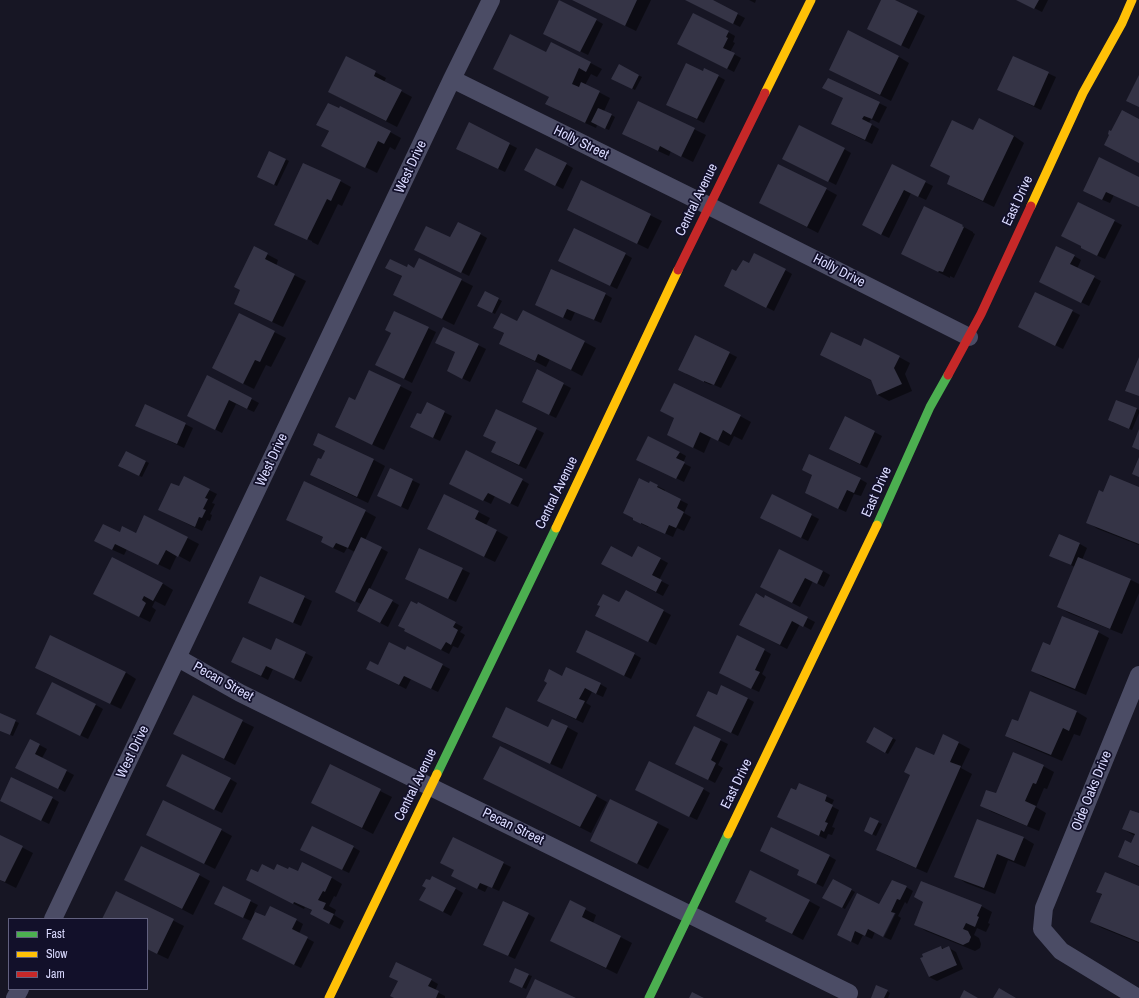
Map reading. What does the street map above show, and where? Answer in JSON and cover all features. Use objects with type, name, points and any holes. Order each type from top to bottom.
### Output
[{"type":"street","name":"West Drive","points":[[53,918],[452,79],[491,0]]},
{"type":"street","name":"Central Avenue","points":[[329,998],[710,206],[811,0]]},
{"type":"street","name":"East Drive","points":[[650,998],[882,515],[930,407],[981,314],[1083,93],[1122,23],[1132,0]]},
{"type":"street","name":"Holly Street","points":[[452,79],[710,206]]},
{"type":"street","name":"Holly Drive","points":[[710,206],[969,337]]},
{"type":"street","name":"Pecan Street","points":[[178,658],[240,693],[849,993]]},
{"type":"street","name":"Olde Oaks Drive","points":[[1138,998],[1061,951],[1042,928],[1044,908],[1139,675]]},
{"type":"building","points":[[559,0],[597,19],[580,52],[543,34]]},
{"type":"building","points":[[572,0],[637,0],[625,26]]},
{"type":"building","points":[[685,0],[713,0],[738,13],[733,24]]},
{"type":"building","points":[[881,0],[895,0],[918,11],[901,46],[867,29]]},
{"type":"building","points":[[1016,0],[1039,0],[1034,9]]},
{"type":"building","points":[[693,13],[729,31],[726,37],[728,38],[723,48],[735,53],[727,69],[677,44]]},
{"type":"building","points":[[848,30],[899,56],[880,95],[829,70]]},
{"type":"building","points":[[510,34],[546,52],[551,42],[591,62],[586,72],[579,68],[572,84],[579,87],[581,82],[600,91],[585,123],[545,104],[549,97],[493,69]]},
{"type":"building","points":[[346,56],[376,71],[374,76],[402,90],[386,121],[328,92]]},
{"type":"building","points":[[1013,56],[1049,72],[1034,106],[997,90]]},
{"type":"building","points":[[686,63],[703,71],[704,68],[719,75],[697,119],[666,105]]},
{"type":"building","points":[[619,64],[639,75],[632,89],[611,79]]},
{"type":"building","points":[[1139,75],[1139,107],[1126,101]]},
{"type":"building","points":[[828,78],[880,102],[872,119],[864,116],[862,119],[872,124],[865,140],[831,124],[843,98],[822,88]]},
{"type":"building","points":[[638,101],[695,128],[681,157],[660,146],[658,151],[622,134]]},
{"type":"building","points":[[328,103],[339,108],[340,106],[391,131],[384,144],[378,141],[365,168],[321,146],[329,131],[316,125]]},
{"type":"building","points":[[598,108],[612,114],[605,129],[591,122]]},
{"type":"building","points":[[1122,110],[1139,119],[1139,163],[1104,145],[1109,135],[1109,130],[1111,131]]},
{"type":"building","points":[[979,118],[1014,136],[983,201],[947,184],[950,176],[930,166],[952,120],[973,130]]},
{"type":"building","points":[[469,122],[510,143],[498,169],[456,149]]},
{"type":"building","points":[[799,125],[845,148],[828,182],[782,159]]},
{"type":"building","points":[[536,148],[567,163],[555,186],[524,170]]},
{"type":"building","points":[[269,151],[286,159],[274,185],[257,177]]},
{"type":"building","points":[[1099,157],[1139,177],[1139,207],[1106,192],[1102,200],[1083,191]]},
{"type":"building","points":[[303,163],[341,180],[331,201],[327,199],[307,240],[274,225]]},
{"type":"building","points":[[778,164],[827,188],[807,227],[759,203]]},
{"type":"building","points":[[892,164],[926,181],[918,197],[904,190],[881,235],[862,225]]},
{"type":"building","points":[[581,180],[651,214],[637,244],[567,210]]},
{"type":"building","points":[[1078,202],[1115,220],[1097,256],[1061,236]]},
{"type":"building","points":[[924,206],[963,225],[962,226],[964,227],[943,272],[938,272],[901,254]]},
{"type":"building","points":[[458,222],[481,233],[461,273],[414,250],[426,226],[450,237]]},
{"type":"building","points":[[574,228],[626,253],[610,286],[558,261]]},
{"type":"building","points":[[254,246],[268,253],[265,259],[295,274],[272,322],[234,304],[240,290],[234,287]]},
{"type":"building","points":[[1056,246],[1075,255],[1070,264],[1095,276],[1081,303],[1039,282]]},
{"type":"building","points":[[754,253],[786,269],[766,308],[724,286],[732,269],[736,271],[743,260],[749,263]]},
{"type":"building","points":[[419,258],[462,279],[442,319],[393,295],[402,276],[385,268],[390,259],[407,267],[408,264],[414,268]]},
{"type":"building","points":[[551,269],[606,293],[594,320],[567,309],[563,318],[535,305]]},
{"type":"building","points":[[485,291],[499,298],[492,313],[477,306]]},
{"type":"building","points":[[1035,292],[1073,310],[1055,346],[1018,327]]},
{"type":"building","points":[[523,310],[585,341],[571,370],[538,354],[535,361],[499,344],[504,333],[493,328],[501,313],[517,321]]},
{"type":"building","points":[[394,311],[429,327],[404,379],[375,365],[391,333],[385,330]]},
{"type":"building","points":[[239,313],[275,331],[260,362],[255,360],[243,384],[212,368]]},
{"type":"building","points":[[443,327],[479,344],[462,379],[447,371],[455,352],[435,343]]},
{"type":"building","points":[[831,332],[861,346],[864,338],[900,356],[894,368],[902,384],[877,395],[871,380],[820,355]]},
{"type":"building","points":[[695,335],[730,352],[714,385],[678,370]]},
{"type":"building","points":[[1139,357],[1139,396],[1125,391]]},
{"type":"building","points":[[537,369],[564,383],[549,415],[522,402]]},
{"type":"building","points":[[369,370],[401,385],[372,445],[335,427],[349,397],[355,400]]},
{"type":"building","points":[[207,375],[252,398],[247,409],[229,400],[215,430],[187,416]]},
{"type":"building","points":[[674,383],[741,415],[731,435],[723,430],[718,441],[700,432],[693,448],[667,435],[674,418],[660,411]]},
{"type":"building","points":[[1116,400],[1137,408],[1129,429],[1108,420]]},
{"type":"building","points":[[427,402],[445,411],[433,438],[410,427],[417,413],[421,414]]},
{"type":"building","points":[[145,404],[186,423],[177,444],[135,426]]},
{"type":"building","points":[[496,409],[537,428],[519,465],[491,452],[496,442],[483,436]]},
{"type":"building","points":[[845,416],[875,431],[860,464],[829,449]]},
{"type":"building","points":[[1139,429],[1139,450],[1132,447]]},
{"type":"building","points":[[318,433],[374,459],[357,497],[310,475],[318,458],[321,459],[325,451],[313,445]]},
{"type":"building","points":[[648,436],[680,452],[676,458],[685,462],[676,479],[636,460]]},
{"type":"building","points":[[466,450],[523,479],[510,504],[488,493],[483,501],[449,484]]},
{"type":"building","points":[[126,451],[146,461],[139,476],[118,466]]},
{"type":"building","points":[[809,454],[861,478],[854,493],[847,490],[838,509],[805,493],[812,475],[802,470]]},
{"type":"building","points":[[1139,457],[1139,477],[1132,474]]},
{"type":"building","points":[[390,468],[413,479],[401,507],[377,496]]},
{"type":"building","points":[[1110,475],[1139,487],[1139,544],[1086,523],[1099,490],[1103,492]]},
{"type":"building","points":[[184,476],[210,489],[205,498],[208,499],[203,509],[206,510],[202,518],[199,517],[195,527],[158,510],[171,483],[179,486]]},
{"type":"building","points":[[639,478],[649,483],[650,481],[658,485],[657,487],[681,499],[677,508],[684,512],[676,528],[669,525],[665,534],[633,520],[633,518],[623,513]]},
{"type":"building","points":[[304,481],[366,510],[348,548],[336,543],[333,548],[321,542],[323,537],[286,520]]},
{"type":"building","points":[[444,494],[479,511],[475,519],[497,530],[484,557],[427,529]]},
{"type":"building","points":[[772,494],[812,514],[801,538],[760,518]]},
{"type":"building","points":[[144,515],[188,537],[178,557],[166,550],[158,565],[115,544],[112,550],[94,541],[103,524],[120,532],[122,526],[136,533]]},
{"type":"building","points":[[1059,534],[1080,543],[1071,565],[1049,556]]},
{"type":"building","points":[[361,537],[382,547],[355,602],[335,592]]},
{"type":"building","points":[[611,546],[632,557],[638,546],[661,558],[652,575],[662,580],[656,592],[601,564]]},
{"type":"building","points":[[419,548],[463,568],[448,599],[405,579]]},
{"type":"building","points":[[779,549],[823,571],[817,584],[805,578],[792,603],[760,587]]},
{"type":"building","points":[[112,557],[163,583],[153,601],[144,596],[142,600],[146,603],[139,617],[93,594]]},
{"type":"building","points":[[1078,557],[1131,579],[1110,629],[1057,607]]},
{"type":"building","points":[[260,576],[305,596],[293,623],[248,603]]},
{"type":"building","points":[[369,588],[393,600],[380,623],[357,611]]},
{"type":"building","points":[[626,590],[664,610],[648,642],[595,616],[600,606],[597,605],[603,594],[619,602]]},
{"type":"building","points":[[756,593],[764,598],[765,595],[808,617],[803,627],[792,621],[780,645],[739,625]]},
{"type":"building","points":[[411,601],[417,604],[418,602],[456,622],[453,627],[458,630],[451,645],[446,642],[441,650],[404,631],[405,629],[398,626]]},
{"type":"building","points":[[1062,616],[1099,631],[1075,689],[1031,671],[1043,642],[1050,645]]},
{"type":"building","points":[[586,630],[635,653],[624,676],[576,652]]},
{"type":"building","points":[[50,635],[126,672],[110,704],[35,668]]},
{"type":"building","points":[[737,635],[765,649],[755,670],[760,672],[751,689],[719,673]]},
{"type":"building","points":[[243,637],[271,650],[276,638],[306,652],[294,679],[266,666],[261,676],[231,662]]},
{"type":"building","points":[[389,642],[405,650],[407,646],[443,664],[431,689],[404,676],[399,685],[366,669],[370,661],[378,665]]},
{"type":"building","points":[[566,667],[601,683],[596,694],[585,688],[579,699],[585,701],[576,719],[537,701],[547,683],[544,681],[549,669],[562,676]]},
{"type":"building","points":[[52,682],[96,704],[80,736],[36,714]]},
{"type":"building","points":[[721,685],[748,698],[731,733],[696,716],[708,691],[717,695]]},
{"type":"building","points":[[1030,691],[1077,711],[1069,731],[1063,728],[1051,755],[1005,736],[1012,719],[1018,721]]},
{"type":"building","points":[[193,695],[243,720],[224,759],[173,734]]},
{"type":"building","points":[[506,707],[548,727],[552,719],[568,726],[550,764],[492,737]]},
{"type":"building","points":[[0,713],[16,720],[10,735],[0,731]]},
{"type":"building","points":[[694,726],[721,739],[711,760],[716,763],[708,780],[675,764]]},
{"type":"building","points":[[874,727],[893,738],[885,753],[866,742]]},
{"type":"building","points":[[943,734],[959,742],[950,762],[961,766],[916,868],[876,850],[910,775],[904,772],[916,747],[934,755]]},
{"type":"building","points":[[30,739],[40,744],[35,754],[67,770],[58,789],[15,768]]},
{"type":"building","points":[[500,746],[597,795],[580,827],[483,779]]},
{"type":"building","points":[[1013,752],[1044,765],[1036,784],[1033,783],[1025,801],[1036,806],[1027,826],[980,806],[986,790],[996,793]]},
{"type":"building","points":[[182,754],[231,778],[214,810],[166,786]]},
{"type":"building","points":[[649,761],[704,788],[689,817],[635,790]]},
{"type":"building","points":[[330,764],[381,789],[362,828],[311,803]]},
{"type":"building","points":[[11,777],[53,797],[41,821],[0,801]]},
{"type":"building","points":[[799,783],[827,795],[825,801],[833,805],[825,822],[828,823],[824,832],[821,830],[819,836],[777,817],[791,788],[796,790]]},
{"type":"building","points":[[610,799],[658,822],[637,864],[590,841]]},
{"type":"building","points":[[163,800],[222,829],[204,864],[146,835]]},
{"type":"building","points":[[1130,810],[1139,813],[1139,866],[1118,857],[1125,840],[1131,843],[1135,834],[1122,829]]},
{"type":"building","points":[[870,817],[879,821],[872,835],[864,831]]},
{"type":"building","points":[[977,819],[1024,837],[1014,861],[997,854],[984,888],[954,877]]},
{"type":"building","points":[[312,826],[354,846],[342,870],[300,850]]},
{"type":"building","points":[[771,827],[830,855],[816,884],[797,875],[799,870],[760,851]]},
{"type":"building","points":[[0,835],[23,846],[5,882],[0,880]]},
{"type":"building","points":[[453,837],[504,862],[492,888],[480,883],[477,889],[451,876],[454,870],[440,863]]},
{"type":"building","points":[[141,846],[200,874],[182,909],[124,880]]},
{"type":"building","points":[[302,862],[332,877],[325,892],[323,891],[318,900],[326,903],[323,909],[334,914],[329,924],[310,914],[312,910],[294,902],[293,904],[246,880],[251,869],[258,872],[262,864],[274,870],[277,864],[288,869],[289,867],[298,871]]},
{"type":"building","points":[[750,870],[810,900],[792,934],[765,921],[767,918],[735,902]]},
{"type":"building","points":[[1105,872],[1139,886],[1139,942],[1090,922],[1102,894],[1096,892]]},
{"type":"building","points":[[432,876],[456,888],[443,912],[419,900],[426,888],[422,886],[426,879],[430,880]]},
{"type":"building","points":[[833,879],[852,889],[842,908],[822,898]]},
{"type":"building","points":[[892,880],[907,886],[900,900],[897,899],[891,912],[895,913],[883,937],[868,929],[865,936],[855,931],[851,942],[837,935],[857,893],[879,904]]},
{"type":"building","points":[[921,881],[982,905],[977,916],[979,917],[975,927],[966,923],[963,929],[968,931],[971,937],[969,942],[963,945],[914,925],[923,902],[914,897]]},
{"type":"building","points":[[223,886],[251,900],[243,918],[214,904]]},
{"type":"building","points":[[116,891],[174,919],[157,954],[148,950],[148,918],[102,918]]},
{"type":"building","points":[[570,900],[586,908],[582,917],[621,936],[606,968],[550,941]]},
{"type":"building","points":[[503,901],[529,913],[508,956],[483,945]]},
{"type":"building","points":[[270,906],[297,919],[292,929],[308,937],[294,965],[242,939],[255,912],[265,916]]},
{"type":"building","points":[[941,946],[942,949],[949,946],[957,965],[929,977],[920,958],[923,957],[922,954]]},
{"type":"building","points":[[396,962],[432,979],[428,986],[439,991],[436,998],[394,998],[390,996],[398,981],[389,977]]},
{"type":"building","points":[[515,968],[529,974],[522,988],[509,982]]},
{"type":"building","points":[[535,979],[576,998],[526,998]]},
{"type":"building","points":[[876,985],[888,990],[884,998],[871,998]]},
{"type":"building","points":[[999,988],[1016,998],[993,998]]},
{"type":"building","points":[[964,990],[978,998],[960,998]]},
{"type":"building","points":[[692,992],[704,998],[689,998]]},
{"type":"traffic: fast","points":[[877,525],[930,407],[948,375]]},
{"type":"traffic: fast","points":[[437,774],[556,528]]},
{"type":"traffic: fast","points":[[649,998],[728,834]]},
{"type":"traffic: slow","points":[[765,93],[811,0]]},
{"type":"traffic: slow","points":[[1031,206],[1083,93],[1122,23],[1132,0]]},
{"type":"traffic: slow","points":[[556,528],[678,270]]},
{"type":"traffic: slow","points":[[728,834],[877,525]]},
{"type":"traffic: slow","points":[[329,998],[437,774]]},
{"type":"traffic: jam","points":[[678,270],[765,93]]},
{"type":"traffic: jam","points":[[948,375],[981,314],[1031,206]]}]
